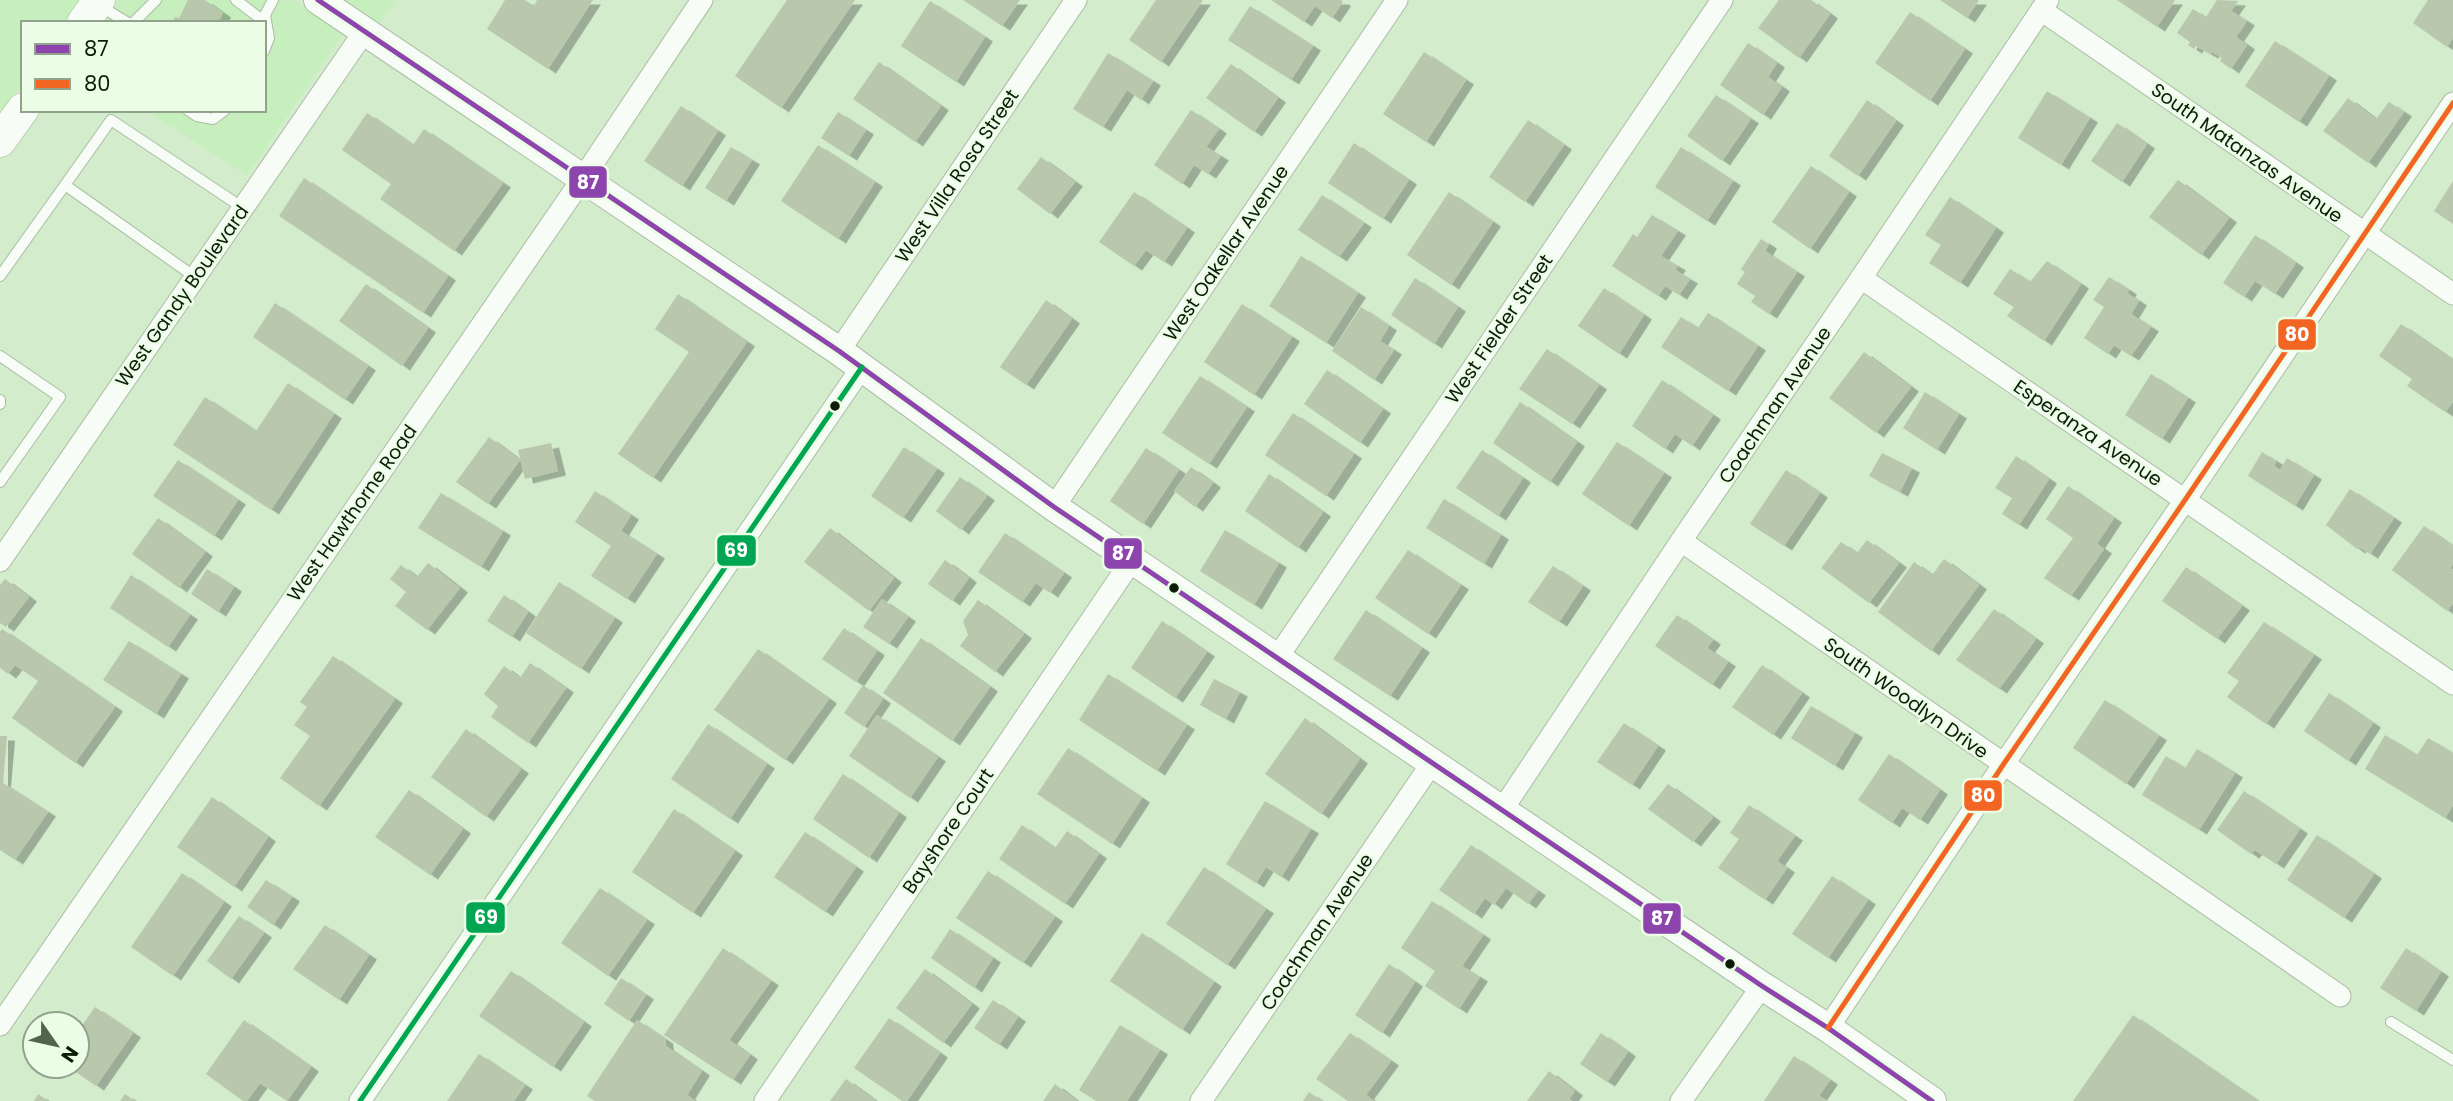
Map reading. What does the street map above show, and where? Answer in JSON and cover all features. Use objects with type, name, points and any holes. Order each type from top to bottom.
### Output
[{"type":"main road","points":[[0,141],[21,112]]},
{"type":"street","points":[[318,0],[839,351],[1054,507],[1828,1028],[1932,1101]]},
{"type":"street","name":"West Hawthorne Road","points":[[0,1025],[583,178],[702,0]]},
{"type":"street","name":"West Villa Rosa Street","points":[[839,351],[1076,0]]},
{"type":"street","name":"West Oakellar Avenue","points":[[1054,507],[1397,0]]},
{"type":"street","name":"West Fielder Street","points":[[1277,658],[1722,0]]},
{"type":"street","name":"South Matanzas Avenue","points":[[2045,5],[2363,234],[2453,294]]},
{"type":"street","name":"Coachman Avenue","points":[[1502,810],[2045,5]]},
{"type":"street","name":"West Gandy Boulevard","points":[[0,561],[364,32]]},
{"type":"street","points":[[1828,1028],[2003,765],[2453,103]]},
{"type":"street","name":"Esperanza Avenue","points":[[1861,278],[2453,684]]},
{"type":"street","points":[[360,1101],[862,367]]},
{"type":"street","name":"South Woodlyn Drive","points":[[1681,541],[2340,996]]},
{"type":"street","name":"Bayshore Court","points":[[765,1101],[1132,560]]},
{"type":"street","name":"Coachman Avenue","points":[[1202,1101],[1432,763]]},
{"type":"street","points":[[1681,1101],[1762,986]]},
{"type":"lane","points":[[135,21],[156,0]]},
{"type":"lane","points":[[236,0],[263,21]]},
{"type":"lane","points":[[264,21],[274,0]]},
{"type":"lane","points":[[90,14],[120,21]]},
{"type":"lane","points":[[266,25],[270,38],[266,47]]},
{"type":"lane","points":[[192,112],[206,119],[213,119],[224,112]]},
{"type":"lane","points":[[0,276],[111,120],[243,208]]},
{"type":"lane","points":[[65,185],[195,276]]},
{"type":"lane","points":[[0,356],[60,397],[0,482]]},
{"type":"lane","points":[[2391,1022],[2453,1060]]},
{"type":"shaded area","points":[[0,0],[81,0],[66,21],[21,21],[21,86],[0,115]]},
{"type":"shaded area","points":[[118,0],[294,0],[343,34],[247,175],[148,112],[266,112],[266,21],[103,21]]},
{"type":"shaded area","points":[[342,0],[395,0],[378,25]]},
{"type":"building","points":[[188,0],[205,0],[223,13],[219,21],[173,21],[175,17],[179,18]]},
{"type":"building","points":[[505,0],[525,0],[534,6],[537,0],[593,0],[548,69],[487,29]]},
{"type":"building","points":[[787,0],[855,0],[781,108],[735,76]]},
{"type":"building","points":[[963,0],[1020,0],[1002,26]]},
{"type":"building","points":[[1156,0],[1203,0],[1161,62],[1129,40]]},
{"type":"building","points":[[1271,0],[1343,2],[1332,18],[1315,6],[1304,22]]},
{"type":"building","points":[[1779,0],[1811,0],[1830,14],[1799,58],[1758,28]]},
{"type":"building","points":[[1940,0],[1979,0],[1967,18]]},
{"type":"building","points":[[2117,0],[2175,0],[2157,27]]},
{"type":"building","points":[[2217,0],[2238,1],[2231,11],[2247,21],[2236,37],[2247,45],[2231,69],[2220,61],[2222,58],[2196,46],[2194,49],[2188,45],[2190,42],[2177,33],[2193,9],[2206,17]]},
{"type":"building","points":[[2428,0],[2453,0],[2453,38],[2447,47],[2413,23]]},
{"type":"building","points":[[930,1],[985,37],[956,82],[901,46]]},
{"type":"building","points":[[1250,6],[1313,46],[1291,80],[1228,40]]},
{"type":"building","points":[[1910,12],[1965,49],[1930,101],[1875,63]]},
{"type":"building","points":[[2275,41],[2329,76],[2299,122],[2245,86]]},
{"type":"building","points":[[1748,43],[1777,63],[1768,77],[1782,87],[1763,115],[1720,85]]},
{"type":"building","points":[[1424,52],[1466,80],[1426,142],[1383,114]]},
{"type":"building","points":[[1108,53],[1153,81],[1141,100],[1127,90],[1103,127],[1073,109]]},
{"type":"building","points":[[879,62],[941,106],[915,142],[853,99]]},
{"type":"building","points":[[1231,64],[1278,98],[1254,132],[1206,98]]},
{"type":"building","points":[[2047,91],[2090,118],[2061,165],[2018,138]]},
{"type":"building","points":[[1716,95],[1751,119],[1722,161],[1687,136]]},
{"type":"building","points":[[2348,98],[2376,119],[2389,102],[2404,112],[2368,163],[2323,131]]},
{"type":"building","points":[[1867,100],[1896,121],[1858,176],[1829,156]]},
{"type":"building","points":[[681,106],[718,131],[682,186],[644,161]]},
{"type":"building","points":[[1191,110],[1219,129],[1206,147],[1221,156],[1208,174],[1194,165],[1182,184],[1154,165]]},
{"type":"building","points":[[838,112],[866,130],[849,156],[821,138]]},
{"type":"building","points":[[367,113],[413,145],[424,129],[503,183],[454,251],[380,199],[391,184],[342,150]]},
{"type":"building","points":[[1528,120],[1564,145],[1525,202],[1489,177]]},
{"type":"building","points":[[2117,123],[2147,144],[2122,182],[2091,161]]},
{"type":"building","points":[[1354,143],[1409,180],[1383,219],[1328,183]]},
{"type":"building","points":[[818,145],[875,182],[838,239],[781,201]]},
{"type":"building","points":[[731,147],[752,160],[726,201],[705,188]]},
{"type":"building","points":[[1681,147],[1733,181],[1707,221],[1655,187]]},
{"type":"building","points":[[1041,157],[1075,182],[1050,214],[1017,189]]},
{"type":"building","points":[[1811,166],[1849,192],[1810,249],[1772,222]]},
{"type":"building","points":[[304,178],[448,276],[423,313],[279,216]]},
{"type":"building","points":[[2178,180],[2229,218],[2201,255],[2149,217]]},
{"type":"building","points":[[2453,181],[2453,224],[2434,211]]},
{"type":"building","points":[[1134,192],[1187,228],[1164,262],[1146,250],[1134,266],[1099,242]]},
{"type":"building","points":[[1449,192],[1493,222],[1451,285],[1407,255]]},
{"type":"building","points":[[1322,195],[1364,223],[1339,257],[1298,230]]},
{"type":"building","points":[[1950,197],[1996,228],[1960,283],[1929,263],[1941,245],[1925,235]]},
{"type":"building","points":[[1652,215],[1678,231],[1661,256],[1678,266],[1675,270],[1690,279],[1679,295],[1665,286],[1658,296],[1612,266],[1633,234],[1637,237]]},
{"type":"building","points":[[2255,235],[2296,263],[2275,294],[2255,281],[2244,297],[2223,283]]},
{"type":"building","points":[[1761,239],[1769,244],[1765,251],[1797,272],[1769,314],[1751,302],[1755,296],[1737,284],[1745,272],[1741,269]]},
{"type":"building","points":[[1301,256],[1358,293],[1326,343],[1269,306]]},
{"type":"building","points":[[2047,261],[2081,284],[2044,341],[2007,316],[2014,307],[1993,294],[2010,269],[2030,282]]},
{"type":"building","points":[[2109,277],[2129,290],[2127,293],[2139,301],[2131,314],[2151,327],[2131,356],[2114,345],[2108,354],[2084,338],[2104,307],[2093,300]]},
{"type":"building","points":[[1415,278],[1458,307],[1434,344],[1391,315]]},
{"type":"building","points":[[366,284],[428,328],[402,366],[339,321]]},
{"type":"building","points":[[1604,288],[1644,315],[1619,354],[1578,326]]},
{"type":"building","points":[[678,294],[747,342],[653,478],[618,454],[689,352],[655,329]]},
{"type":"building","points":[[1046,300],[1072,319],[1026,385],[1000,367]]},
{"type":"building","points":[[275,303],[368,366],[345,400],[253,337]]},
{"type":"building","points":[[1242,304],[1292,337],[1254,395],[1204,362]]},
{"type":"building","points":[[1361,307],[1389,326],[1380,341],[1394,350],[1374,380],[1332,351]]},
{"type":"building","points":[[1708,313],[1758,346],[1728,391],[1661,347],[1681,317],[1698,328]]},
{"type":"building","points":[[2401,324],[2453,360],[2453,402],[2445,412],[2407,386],[2412,379],[2379,356]]},
{"type":"building","points":[[1547,349],[1599,385],[1572,424],[1519,389]]},
{"type":"building","points":[[1864,352],[1911,387],[1876,433],[1829,398]]},
{"type":"building","points":[[1327,370],[1383,409],[1360,443],[1304,404]]},
{"type":"building","points":[[2151,374],[2188,398],[2162,439],[2125,415]]},
{"type":"building","points":[[1200,376],[1247,407],[1209,464],[1162,433]]},
{"type":"building","points":[[1662,380],[1713,415],[1692,446],[1675,434],[1665,449],[1632,426]]},
{"type":"building","points":[[288,383],[334,414],[271,510],[173,445],[205,397],[256,431]]},
{"type":"building","points":[[1925,392],[1959,414],[1937,450],[1903,428]]},
{"type":"building","points":[[1520,402],[1577,442],[1550,482],[1493,443]]},
{"type":"building","points":[[1293,413],[1354,454],[1326,496],[1265,455]]},
{"type":"building","points":[[489,437],[520,460],[488,504],[456,482]]},
{"type":"building","points":[[1617,442],[1664,473],[1629,526],[1582,494]]},
{"type":"building","points":[[551,443],[558,471],[525,479],[518,450]]},
{"type":"building","points":[[904,447],[937,469],[903,518],[871,496]]},
{"type":"building","points":[[1146,448],[1179,470],[1143,524],[1110,501]]},
{"type":"building","points":[[1482,450],[1523,478],[1498,516],[1456,488]]},
{"type":"building","points":[[2262,452],[2276,461],[2274,466],[2280,470],[2287,458],[2314,475],[2295,506],[2248,476]]},
{"type":"building","points":[[1882,453],[1912,468],[1900,492],[1869,476]]},
{"type":"building","points":[[2016,456],[2049,479],[2019,525],[2002,514],[2012,498],[1995,488]]},
{"type":"building","points":[[178,460],[238,500],[214,536],[153,496]]},
{"type":"building","points":[[1191,467],[1213,483],[1195,507],[1174,491]]},
{"type":"building","points":[[1786,470],[1820,493],[1784,546],[1750,524]]},
{"type":"building","points":[[1269,474],[1323,512],[1298,548],[1245,511]]},
{"type":"building","points":[[960,477],[987,496],[961,530],[936,511]]},
{"type":"building","points":[[2068,486],[2114,518],[2097,544],[2104,549],[2071,596],[2044,578],[2073,538],[2046,519]]},
{"type":"building","points":[[2350,489],[2394,518],[2370,554],[2359,547],[2357,549],[2326,525]]},
{"type":"building","points":[[595,491],[631,515],[621,531],[657,554],[627,599],[591,576],[611,546],[575,522]]},
{"type":"building","points":[[441,493],[503,531],[481,567],[418,528]]},
{"type":"building","points":[[1444,499],[1501,535],[1484,564],[1426,528]]},
{"type":"building","points":[[158,518],[205,552],[179,588],[132,554]]},
{"type":"building","points":[[2424,526],[2453,546],[2453,564],[2450,568],[2453,570],[2453,603],[2447,611],[2392,570]]},
{"type":"building","points":[[830,528],[894,578],[869,611],[804,562]]},
{"type":"building","points":[[1225,530],[1279,563],[1254,605],[1200,571]]},
{"type":"building","points":[[1005,533],[1064,573],[1050,593],[1036,583],[1022,602],[978,572]]},
{"type":"building","points":[[1867,540],[1899,563],[1869,603],[1821,568],[1841,542],[1857,553]]},
{"type":"building","points":[[1408,550],[1461,585],[1428,634],[1375,598]]},
{"type":"building","points":[[1944,559],[1979,585],[1931,651],[1878,612],[1914,562],[1932,575]]},
{"type":"building","points":[[945,560],[969,578],[952,601],[928,584]]},
{"type":"building","points":[[428,563],[460,588],[427,630],[395,606],[406,592],[390,579],[401,565],[417,577]]},
{"type":"building","points":[[1553,566],[1583,586],[1559,622],[1528,602]]},
{"type":"building","points":[[2186,567],[2242,606],[2217,639],[2162,601]]},
{"type":"building","points":[[207,569],[234,587],[218,612],[191,594]]},
{"type":"building","points":[[131,575],[190,615],[168,647],[110,608]]},
{"type":"building","points":[[5,579],[29,597],[6,627],[0,623],[0,585]]},
{"type":"building","points":[[559,582],[615,618],[581,669],[526,633]]},
{"type":"building","points":[[504,595],[528,612],[512,637],[487,621]]},
{"type":"building","points":[[882,599],[908,617],[889,644],[863,627]]},
{"type":"building","points":[[978,600],[1024,634],[995,672],[960,646],[968,635],[963,621]]},
{"type":"building","points":[[1994,609],[2036,639],[1999,689],[1956,660]]},
{"type":"building","points":[[1366,610],[1422,648],[1390,696],[1333,659]]},
{"type":"building","points":[[1677,615],[1713,640],[1707,648],[1728,662],[1712,685],[1655,646]]},
{"type":"building","points":[[1162,621],[1207,652],[1175,698],[1131,668]]},
{"type":"building","points":[[2264,622],[2314,655],[2266,724],[2227,697],[2239,681],[2227,673]]},
{"type":"building","points":[[844,628],[877,651],[856,682],[822,659]]},
{"type":"building","points":[[2,629],[115,707],[75,763],[12,718],[38,681],[15,665],[8,674],[0,668]]},
{"type":"building","points":[[921,638],[990,687],[952,741],[883,693]]},
{"type":"building","points":[[129,641],[181,674],[156,714],[103,680]]},
{"type":"building","points":[[758,649],[829,699],[785,760],[714,710]]},
{"type":"building","points":[[333,656],[395,699],[319,806],[280,778],[310,736],[294,725],[307,707],[300,702]]},
{"type":"building","points":[[530,663],[566,688],[528,743],[491,717],[498,706],[484,694],[504,666],[520,678]]},
{"type":"building","points":[[1762,665],[1802,693],[1773,735],[1732,707]]},
{"type":"building","points":[[1108,674],[1187,725],[1157,771],[1079,720]]},
{"type":"building","points":[[1214,679],[1240,692],[1226,719],[1200,705]]},
{"type":"building","points":[[863,685],[883,699],[864,727],[844,713]]},
{"type":"building","points":[[2329,693],[2373,723],[2348,761],[2304,731]]},
{"type":"building","points":[[2105,700],[2159,736],[2126,784],[2073,748]]},
{"type":"building","points":[[1811,706],[1855,733],[1835,766],[1791,738]]},
{"type":"building","points":[[877,715],[938,757],[910,798],[849,756]]},
{"type":"building","points":[[1305,718],[1360,759],[1321,814],[1265,774]]},
{"type":"building","points":[[1624,723],[1658,746],[1632,785],[1597,762]]},
{"type":"building","points":[[708,724],[767,764],[730,819],[671,779]]},
{"type":"building","points":[[466,729],[521,769],[486,817],[431,777]]},
{"type":"building","points":[[2385,735],[2417,755],[2428,738],[2453,753],[2453,805],[2445,818],[2365,769]]},
{"type":"building","points":[[0,736],[7,736],[3,783],[48,812],[15,860],[0,850]]},
{"type":"building","points":[[1068,748],[1142,798],[1112,844],[1037,794]]},
{"type":"building","points":[[2197,749],[2235,773],[2199,830],[2142,795],[2166,756],[2185,768]]},
{"type":"building","points":[[1889,754],[1940,790],[1920,820],[1902,808],[1892,823],[1858,800]]},
{"type":"building","points":[[843,774],[899,813],[869,858],[813,819]]},
{"type":"building","points":[[1668,784],[1713,817],[1693,842],[1648,809]]},
{"type":"building","points":[[409,790],[463,829],[430,875],[375,837]]},
{"type":"building","points":[[2244,791],[2300,829],[2276,864],[2255,850],[2251,854],[2217,830]]},
{"type":"building","points":[[212,797],[268,837],[234,887],[177,847]]},
{"type":"building","points":[[1265,801],[1311,829],[1281,877],[1266,867],[1256,883],[1226,864]]},
{"type":"building","points":[[1749,805],[1795,836],[1777,861],[1787,868],[1765,900],[1718,868],[1739,839],[1730,833]]},
{"type":"building","points":[[674,809],[735,851],[693,913],[632,872]]},
{"type":"building","points":[[1022,825],[1055,848],[1067,831],[1099,854],[1065,904],[999,859]]},
{"type":"building","points":[[805,832],[856,867],[825,912],[774,877]]},
{"type":"building","points":[[2317,835],[2374,874],[2344,918],[2287,880]]},
{"type":"building","points":[[1471,845],[1538,891],[1528,904],[1506,888],[1494,905],[1485,898],[1474,914],[1439,890]]},
{"type":"building","points":[[1204,867],[1266,909],[1227,965],[1166,924]]},
{"type":"building","points":[[988,871],[1055,917],[1023,963],[956,918]]},
{"type":"building","points":[[182,873],[224,902],[173,976],[131,947]]},
{"type":"building","points":[[1832,876],[1868,900],[1828,958],[1792,934]]},
{"type":"building","points":[[266,880],[292,897],[273,925],[247,907]]},
{"type":"building","points":[[600,888],[647,920],[608,976],[561,943]]},
{"type":"building","points":[[1432,901],[1483,935],[1462,966],[1480,977],[1459,1009],[1425,986],[1435,971],[1401,948]]},
{"type":"building","points":[[239,916],[264,933],[231,979],[207,961]]},
{"type":"building","points":[[325,925],[369,955],[339,1000],[293,969]]},
{"type":"building","points":[[950,929],[993,958],[974,988],[931,958]]},
{"type":"building","points":[[1142,933],[1214,982],[1182,1030],[1110,981]]},
{"type":"building","points":[[723,948],[771,981],[729,1040],[750,1055],[733,1080],[664,1035]]},
{"type":"building","points":[[2406,948],[2441,972],[2416,1011],[2380,988]]},
{"type":"building","points":[[1389,964],[1415,982],[1382,1033],[1355,1015]]},
{"type":"building","points":[[925,969],[972,1004],[943,1043],[896,1008]]},
{"type":"building","points":[[511,971],[584,1022],[553,1067],[479,1016]]},
{"type":"building","points":[[621,978],[646,995],[629,1021],[604,1004]]},
{"type":"building","points":[[993,1000],[1018,1017],[999,1045],[974,1028]]},
{"type":"building","points":[[95,1007],[133,1033],[96,1086],[87,1080],[91,1080],[91,1013]]},
{"type":"building","points":[[2133,1015],[2258,1101],[2073,1101]]},
{"type":"building","points":[[889,1018],[940,1053],[907,1101],[902,1101],[854,1068]]},
{"type":"building","points":[[244,1020],[311,1067],[287,1101],[260,1083],[247,1101],[243,1101],[206,1074]]},
{"type":"building","points":[[637,1020],[665,1039],[666,1046],[702,1071],[687,1095],[695,1101],[595,1101],[587,1096]]},
{"type":"building","points":[[1120,1025],[1160,1050],[1127,1101],[1096,1101],[1079,1090]]},
{"type":"building","points":[[1350,1033],[1391,1061],[1366,1095],[1374,1101],[1348,1101],[1316,1079]]},
{"type":"building","points":[[1601,1033],[1628,1052],[1607,1082],[1580,1064]]},
{"type":"building","points":[[479,1054],[525,1085],[514,1101],[447,1101]]},
{"type":"building","points":[[1794,1056],[1830,1080],[1819,1096],[1828,1101],[1764,1101]]},
{"type":"building","points":[[1549,1071],[1575,1091],[1569,1099],[1572,1101],[1527,1101]]},
{"type":"building","points":[[846,1079],[876,1101],[830,1101]]},
{"type":"building","points":[[1055,1084],[1077,1101],[1043,1101]]},
{"type":"building","points":[[1309,1092],[1322,1101],[1303,1101]]},
{"type":"building","points":[[38,1094],[48,1101],[34,1101]]},
{"type":"building","points":[[125,1094],[135,1101],[120,1101]]},
{"type":"transit line","name":"87","points":[[318,0],[839,351],[1054,507],[1828,1028],[1932,1101]]},
{"type":"transit line","name":"80","points":[[1828,1028],[2003,765],[2453,103]]},
{"type":"transit line","name":"69","points":[[360,1101],[862,367]]}]
